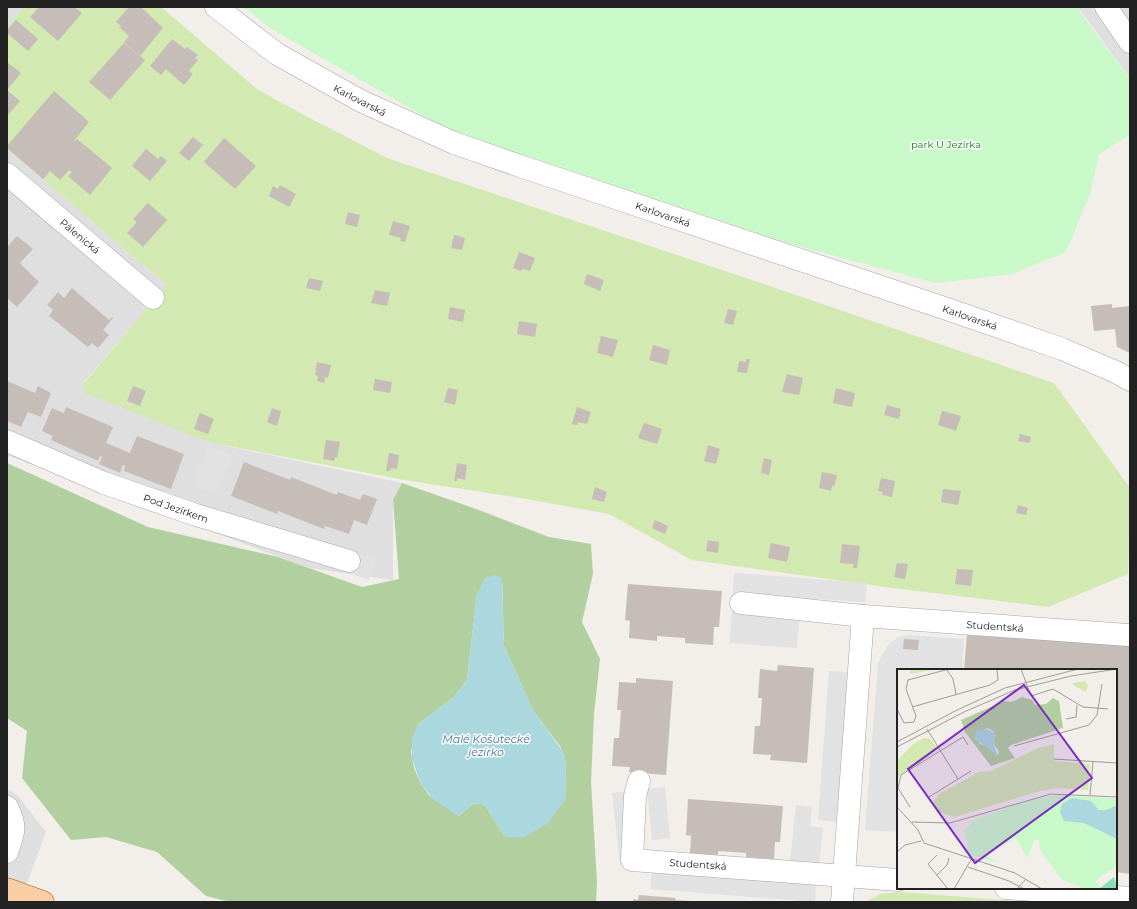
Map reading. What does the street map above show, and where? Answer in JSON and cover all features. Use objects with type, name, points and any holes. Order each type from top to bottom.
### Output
[{"type":"main road","points":[[7,889],[43,902]]},
{"type":"street","name":"Karlovarská","points":[[216,7],[277,54],[338,89],[454,143],[523,168],[950,310],[1062,349],[1116,372],[1130,380]]},
{"type":"street","points":[[1106,7],[1130,42]]},
{"type":"street","name":"Pálenická","points":[[7,174],[153,298]]},
{"type":"street","name":"Pod Jezírkem","points":[[7,441],[104,483],[196,515],[350,561]]},
{"type":"street","name":"Studentská","points":[[741,603],[863,616],[1128,635]]},
{"type":"street","points":[[842,902],[863,616]]},
{"type":"street","name":"Studentská","points":[[639,781],[635,796],[632,860],[897,880]]},
{"type":"street","points":[[7,807],[12,816],[14,832],[7,852]]},
{"type":"street","points":[[1018,889],[1130,898]]},
{"type":"shaded area","points":[[7,7],[27,7],[7,30]]},
{"type":"shaded area","points":[[1078,7],[1130,7],[1130,78]]},
{"type":"shaded area","points":[[7,149],[167,285],[83,383],[208,442],[402,483],[393,500],[393,580],[309,568],[7,455]]},
{"type":"shaded area","points":[[207,446],[232,455],[218,494],[193,486]]},
{"type":"shaded area","points":[[358,553],[376,559],[369,580],[351,574]]},
{"type":"shaded area","points":[[734,573],[867,583],[865,602],[801,598],[797,648],[730,643]]},
{"type":"shaded area","points":[[909,635],[964,639],[962,669],[897,669],[897,832],[865,830],[878,664],[890,643],[899,637]]},
{"type":"shaded area","points":[[829,671],[848,672],[837,822],[818,820]]},
{"type":"shaded area","points":[[665,787],[670,838],[652,840],[647,789]]},
{"type":"shaded area","points":[[7,789],[18,796],[46,832],[20,902],[7,902]]},
{"type":"shaded area","points":[[630,791],[637,859],[620,865],[612,793]]},
{"type":"shaded area","points":[[796,805],[812,807],[810,826],[823,828],[819,865],[790,862]]},
{"type":"shaded area","points":[[652,869],[816,883],[815,902],[650,889]]},
{"type":"green space","points":[[25,7],[161,7],[257,89],[387,158],[1054,383],[1130,488],[1128,574],[1048,607],[885,587],[692,560],[609,514],[527,499],[404,480],[208,442],[85,393],[83,384],[167,285],[7,149],[7,27]]},
{"type":"green space","name":"park U Jezírka","points":[[244,7],[1076,7],[1130,79],[1130,135],[1099,154],[1090,194],[1066,252],[1012,274],[936,283],[742,231],[448,130],[270,28]]},
{"type":"green space","points":[[7,463],[148,527],[278,557],[362,587],[399,579],[393,500],[402,483],[479,510],[549,537],[591,544],[593,574],[582,622],[600,659],[594,714],[591,782],[597,882],[596,902],[231,902],[206,896],[157,852],[106,837],[71,840],[22,778],[27,731],[7,718]],"holes":[[[502,578],[504,646],[534,712],[560,746],[565,757],[566,772],[565,800],[504,836],[486,807],[481,803],[473,804],[459,816],[429,795],[421,784],[414,768],[411,752],[418,724],[453,698],[467,680],[477,594]]]},
{"type":"green space","points":[[902,892],[1032,902],[866,902],[880,894]]},
{"type":"water","name":"Malé Košutecké jezírko","points":[[495,575],[502,578],[504,646],[534,712],[562,750],[565,757],[565,800],[548,823],[525,837],[518,838],[504,836],[486,807],[481,803],[473,804],[459,816],[434,800],[421,784],[412,759],[412,738],[418,724],[453,698],[467,680],[477,594],[485,578]]},
{"type":"building","points":[[39,7],[74,7],[82,13],[58,41],[30,17]]},
{"type":"building","points":[[129,7],[141,7],[163,28],[140,56],[124,42],[129,36],[119,27],[121,26],[116,22]]},
{"type":"building","points":[[16,20],[38,39],[28,51],[7,33],[7,30]]},
{"type":"building","points":[[172,39],[185,49],[187,47],[198,55],[195,58],[198,60],[189,71],[193,74],[184,85],[166,69],[161,75],[150,66]]},
{"type":"building","points":[[124,43],[145,60],[110,100],[89,82]]},
{"type":"building","points":[[7,62],[21,73],[7,90]]},
{"type":"building","points":[[7,90],[20,101],[7,116]]},
{"type":"building","points":[[54,91],[89,122],[73,142],[77,139],[112,168],[90,195],[68,176],[72,172],[69,170],[60,180],[50,171],[43,179],[7,148],[7,146]]},
{"type":"building","points":[[193,137],[203,145],[189,161],[179,153]]},
{"type":"building","points":[[224,138],[256,166],[235,189],[204,162]]},
{"type":"building","points":[[146,149],[158,159],[161,156],[167,161],[150,181],[132,166]]},
{"type":"building","points":[[280,185],[296,194],[289,207],[269,196],[273,186],[278,189]]},
{"type":"building","points":[[148,203],[167,220],[143,247],[127,233],[137,222],[133,219]]},
{"type":"building","points":[[348,212],[360,215],[357,227],[345,224]]},
{"type":"building","points":[[393,221],[410,226],[405,242],[400,241],[401,238],[389,235]]},
{"type":"building","points":[[454,235],[465,238],[462,250],[451,248]]},
{"type":"building","points":[[17,236],[33,249],[20,263],[39,282],[17,307],[7,298],[7,247]]},
{"type":"building","points":[[519,252],[535,258],[530,271],[523,269],[521,271],[513,268]]},
{"type":"building","points":[[587,274],[604,280],[600,291],[584,284]]},
{"type":"building","points":[[309,278],[323,281],[320,291],[306,288]]},
{"type":"building","points":[[72,288],[109,320],[112,317],[113,318],[103,330],[109,335],[98,348],[92,343],[88,347],[49,316],[53,310],[47,305],[58,292],[64,298]]},
{"type":"building","points":[[375,290],[390,293],[387,306],[371,303]]},
{"type":"building","points":[[1112,304],[1112,308],[1130,306],[1130,353],[1117,347],[1115,329],[1094,331],[1091,306]]},
{"type":"building","points":[[450,307],[465,310],[463,322],[448,319]]},
{"type":"building","points":[[728,309],[737,311],[733,325],[724,323]]},
{"type":"building","points":[[519,321],[537,324],[535,337],[517,334]]},
{"type":"building","points":[[601,336],[618,340],[613,357],[597,353]]},
{"type":"building","points":[[653,345],[670,350],[667,365],[649,360]]},
{"type":"building","points":[[746,359],[750,359],[747,373],[737,372],[739,361],[746,362]]},
{"type":"building","points":[[317,362],[331,365],[328,378],[325,377],[324,383],[317,381],[318,376],[315,375]]},
{"type":"building","points":[[787,374],[803,378],[799,395],[782,392]]},
{"type":"building","points":[[375,379],[392,382],[390,393],[373,390]]},
{"type":"building","points":[[7,381],[35,393],[38,386],[51,393],[41,417],[28,412],[21,427],[7,421]]},
{"type":"building","points":[[133,386],[146,391],[140,406],[127,401]]},
{"type":"building","points":[[448,388],[458,390],[455,405],[444,402]]},
{"type":"building","points":[[836,388],[855,393],[852,407],[833,403]]},
{"type":"building","points":[[887,405],[901,409],[899,419],[884,415]]},
{"type":"building","points":[[66,407],[113,427],[106,443],[130,453],[137,436],[184,454],[171,489],[124,471],[125,466],[123,465],[120,473],[99,464],[102,457],[100,456],[98,461],[51,440],[53,436],[42,431],[52,408],[64,413]]},
{"type":"building","points":[[577,407],[591,412],[587,424],[578,422],[577,425],[572,424]]},
{"type":"building","points":[[272,408],[281,411],[277,426],[267,422]]},
{"type":"building","points":[[942,411],[961,416],[956,431],[938,425]]},
{"type":"building","points":[[200,413],[214,419],[208,434],[194,429]]},
{"type":"building","points":[[644,423],[662,429],[657,444],[638,438]]},
{"type":"building","points":[[1020,434],[1031,437],[1030,443],[1018,441]]},
{"type":"building","points":[[326,440],[340,442],[337,458],[335,457],[334,461],[323,459]]},
{"type":"building","points":[[708,445],[720,449],[716,464],[704,461]]},
{"type":"building","points":[[389,453],[399,455],[397,469],[391,468],[390,471],[386,471]]},
{"type":"building","points":[[764,458],[772,460],[769,475],[761,473]]},
{"type":"building","points":[[244,462],[290,480],[291,477],[337,495],[338,492],[360,500],[363,494],[377,499],[367,525],[354,520],[349,534],[325,526],[324,529],[278,511],[277,514],[231,496]]},
{"type":"building","points":[[457,463],[467,465],[465,480],[457,478],[457,481],[454,481]]},
{"type":"building","points":[[822,472],[837,475],[834,487],[832,486],[831,491],[819,488]]},
{"type":"building","points":[[881,478],[895,481],[892,497],[882,495],[883,492],[878,491]]},
{"type":"building","points":[[595,487],[607,492],[604,502],[592,499]]},
{"type":"building","points":[[943,489],[961,491],[958,505],[941,502]]},
{"type":"building","points":[[1018,505],[1028,508],[1026,515],[1016,513]]},
{"type":"building","points":[[655,520],[668,526],[665,534],[652,528]]},
{"type":"building","points":[[708,540],[719,542],[718,553],[706,551]]},
{"type":"building","points":[[771,543],[790,547],[787,562],[768,558]]},
{"type":"building","points":[[842,544],[860,546],[857,568],[853,568],[853,564],[840,563]]},
{"type":"building","points":[[897,563],[908,564],[905,579],[894,577]]},
{"type":"building","points":[[957,569],[973,570],[971,586],[955,584]]},
{"type":"building","points":[[628,584],[722,591],[719,627],[714,627],[713,645],[685,643],[685,638],[657,636],[657,641],[629,638],[630,621],[625,620]]},
{"type":"building","points":[[967,635],[1089,643],[1089,638],[1130,641],[1130,874],[1117,872],[1117,669],[964,669]]},
{"type":"building","points":[[904,639],[919,640],[918,650],[903,649]]},
{"type":"building","points":[[778,665],[814,668],[807,763],[770,760],[771,755],[753,754],[755,726],[760,726],[762,698],[758,698],[760,669],[777,671]]},
{"type":"building","points":[[636,678],[673,681],[666,775],[629,772],[630,767],[612,766],[614,738],[619,738],[621,710],[617,710],[619,682],[636,683]]},
{"type":"building","points":[[688,799],[783,806],[780,842],[775,842],[774,859],[746,857],[746,853],[718,851],[718,855],[690,853],[691,836],[686,835]]},
{"type":"building","points":[[639,895],[676,898],[675,900],[692,902],[633,902],[633,899],[638,900]]}]
